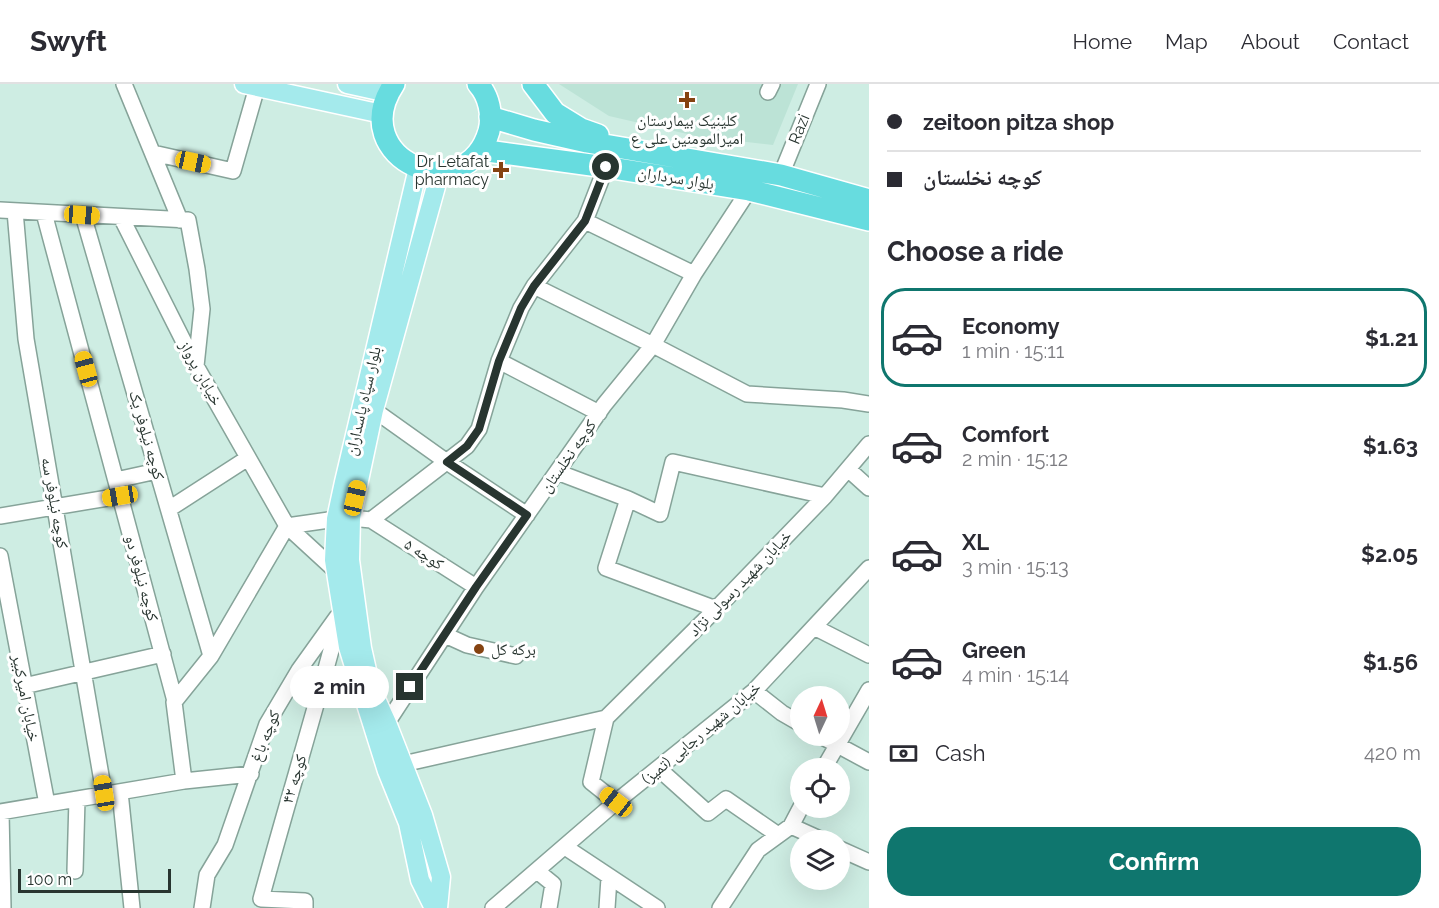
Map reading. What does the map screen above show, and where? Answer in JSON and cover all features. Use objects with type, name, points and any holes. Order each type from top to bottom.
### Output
[{"type":"highway","points":[[391,89],[382,114],[382,126],[391,147],[398,156],[418,168],[440,172],[462,165],[480,150],[489,129],[490,117],[488,102],[478,84]]},
{"type":"highway","points":[[533,84],[555,113],[581,129],[650,152]]},
{"type":"highway","name":"بلوار سرداران","points":[[490,117],[587,142],[781,175],[869,200]]},
{"type":"highway","points":[[532,156],[525,149],[524,141],[534,130]]},
{"type":"highway","name":"بلوار سرداران","points":[[480,150],[749,190],[869,220]]},
{"type":"main road","points":[[347,84],[391,89]]},
{"type":"main road","points":[[251,86],[382,114]]},
{"type":"main road","name":"بلوار سپاه پاسداران","points":[[418,168],[344,519],[362,648],[371,688],[423,815],[441,877],[436,908]]},
{"type":"main road","name":"بلوار سپاه پاسداران","points":[[436,908],[420,880],[408,824],[387,771],[348,647],[334,560],[440,172]]},
{"type":"street","points":[[124,84],[180,220]]},
{"type":"street","name":"Razi","points":[[781,175],[818,84]]},
{"type":"street","points":[[153,153],[233,171],[251,86]]},
{"type":"street","points":[[175,701],[211,656],[287,526],[344,519],[372,520],[467,446],[479,429],[499,361],[521,308],[534,286],[585,221],[606,167]]},
{"type":"street","name":"کوچه نخلستان","points":[[387,723],[476,587],[599,413],[653,345],[694,274],[749,190]]},
{"type":"street","points":[[8,211],[188,220],[202,309],[196,366]]},
{"type":"street","name":"کوچه نیلوفر سه","points":[[8,211],[26,339],[85,670],[112,792],[132,908]]},
{"type":"street","name":"کوچه نیلوفر دو","points":[[44,213],[175,701],[184,781]]},
{"type":"street","name":"کوچه نیلوفر یک","points":[[82,215],[211,656]]},
{"type":"street","name":"خیابان پرواز","points":[[121,217],[196,366],[287,526],[336,571]]},
{"type":"street","points":[[585,221],[694,274]]},
{"type":"street","points":[[534,286],[747,394],[843,400],[869,404]]},
{"type":"street","points":[[499,361],[599,413]]},
{"type":"street","points":[[374,410],[527,515]]},
{"type":"street","name":"خیابان شهید رسولی نژاد","points":[[606,718],[825,496],[869,444]]},
{"type":"street","points":[[169,509],[248,458]]},
{"type":"street","points":[[557,472],[628,499],[660,514],[673,462],[825,496]]},
{"type":"street","points":[[849,470],[869,488]]},
{"type":"street","points":[[116,480],[157,471]]},
{"type":"street","points":[[0,516],[120,496]]},
{"type":"street","points":[[628,499],[606,568],[716,609]]},
{"type":"street","name":"کوچه ۵","points":[[372,520],[476,587]]},
{"type":"street","name":"خیابان امیرکبیر","points":[[0,556],[47,804]]},
{"type":"street","name":"خیابان شهید رجایی (تمیز)","points":[[493,908],[616,802],[754,691],[869,568]]},
{"type":"street","name":"کوچه باغ","points":[[202,908],[207,875],[225,845],[267,724],[299,670],[342,610]]},
{"type":"street","name":"کوچه ۴۲","points":[[305,908],[305,901],[261,899],[288,797],[319,699],[342,610]]},
{"type":"street","points":[[814,627],[869,656]]},
{"type":"street","points":[[445,634],[467,645],[516,656]]},
{"type":"street","points":[[24,686],[85,670],[163,654]]},
{"type":"street","points":[[850,723],[869,690]]},
{"type":"street","points":[[754,691],[790,718]]},
{"type":"street","points":[[403,764],[606,718],[591,782],[616,802]]},
{"type":"street","points":[[830,758],[837,746],[865,757]]},
{"type":"street","points":[[659,769],[708,813],[726,799],[778,835]]},
{"type":"street","points":[[3,908],[0,812],[184,781],[251,774]]},
{"type":"street","points":[[75,871],[77,799]]},
{"type":"street","points":[[725,907],[758,850],[791,826],[795,818]]},
{"type":"street","points":[[791,826],[800,830]]},
{"type":"street","points":[[565,847],[657,908]]},
{"type":"street","points":[[850,853],[869,862]]},
{"type":"street","points":[[537,871],[553,884],[549,908]]},
{"type":"street","points":[[607,908],[609,878]]},
{"type":"shaded area","name":"کلینیک بیمارستان امیرالمومنین علی ع","points":[[559,84],[798,84],[773,145],[696,136],[609,116]]},
{"type":"place","name":"کلینیک بیمارستان امیرالمومنین علی ع","points":[[687,100]]},
{"type":"place","name":"Dr Letafat pharmacy","points":[[501,170]]},
{"type":"place","name":"برکه کل","points":[[479,649]]},
{"type":"route","points":[[410,687],[527,515],[447,462],[467,446],[479,429],[499,361],[521,308],[534,286],[585,221],[606,167]]}]
